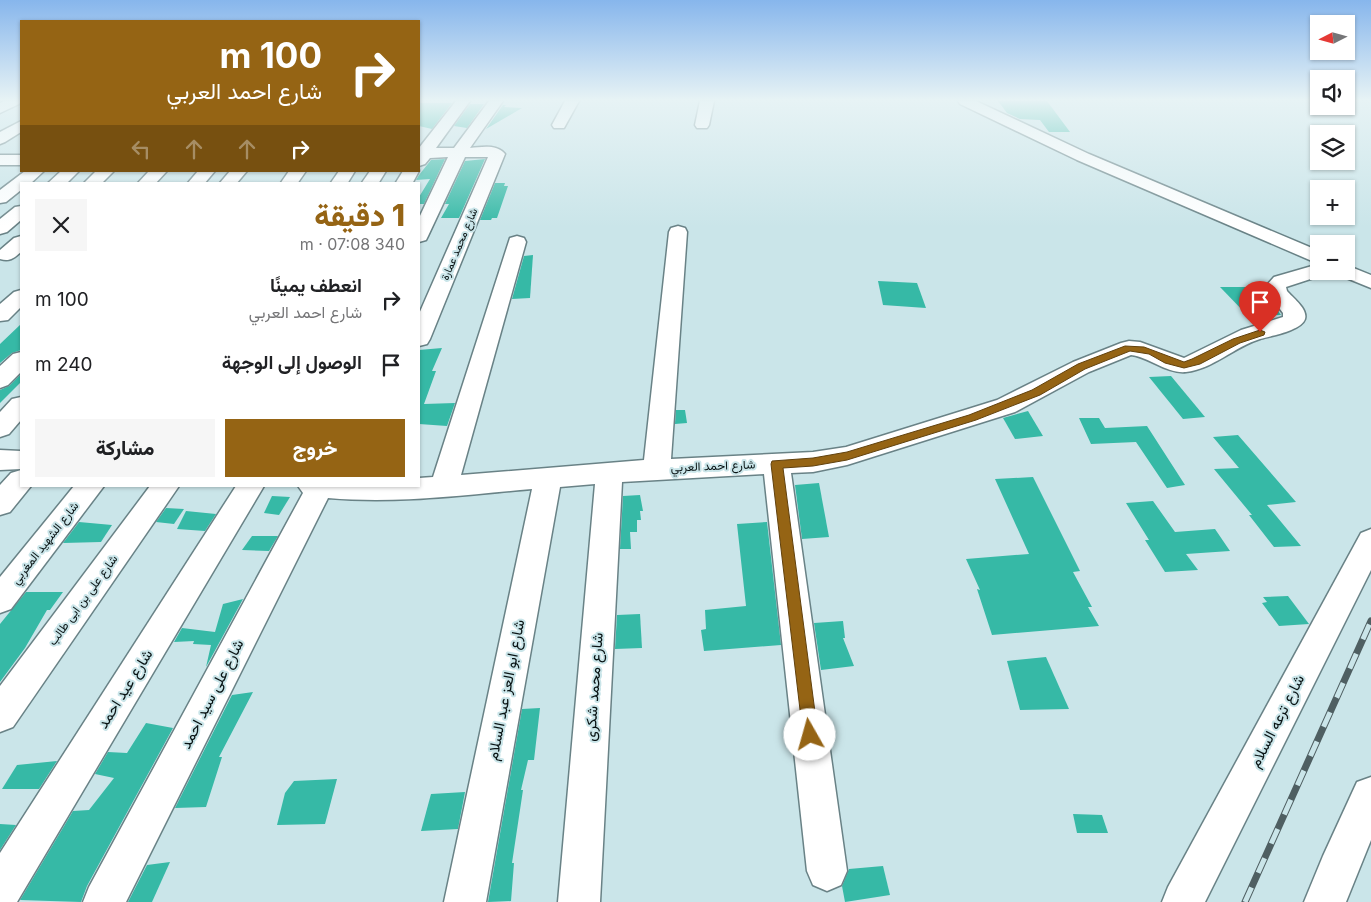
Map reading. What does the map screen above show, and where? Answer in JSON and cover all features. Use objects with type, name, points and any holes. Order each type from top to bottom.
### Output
[{"type":"street","points":[[421,155],[430,143]]},
{"type":"street","points":[[435,242],[459,152],[465,143]]},
{"type":"street","points":[[1054,143],[1310,254]]},
{"type":"street","points":[[421,155],[459,152]]},
{"type":"street","name":"شارع محمد عمارة","points":[[420,333],[435,242],[497,154],[493,152],[459,152]]},
{"type":"street","points":[[0,160],[20,160]]},
{"type":"street","points":[[21,182],[35,172]]},
{"type":"street","points":[[57,182],[70,172]]},
{"type":"street","points":[[93,182],[105,172]]},
{"type":"street","points":[[147,182],[158,172]]},
{"type":"street","points":[[197,182],[207,172]]},
{"type":"street","points":[[229,182],[238,172]]},
{"type":"street","points":[[290,182],[297,172]]},
{"type":"street","points":[[0,198],[20,183]]},
{"type":"street","points":[[0,228],[20,212]]},
{"type":"street","points":[[657,469],[678,232]]},
{"type":"street","points":[[444,487],[517,242]]},
{"type":"street","points":[[6,255],[20,243]]},
{"type":"street","name":"شارع احمد العربي","points":[[320,487],[444,487],[657,469],[813,462],[847,456],[973,418],[1029,396],[1081,366],[1128,348],[1146,350],[1184,365],[1196,362],[1243,338],[1279,327],[1294,319],[1294,312],[1277,292],[1276,286],[1282,281],[1310,273]]},
{"type":"street","points":[[1355,275],[1371,282]]},
{"type":"street","points":[[0,315],[20,297]]},
{"type":"street","points":[[0,380],[20,360]]},
{"type":"street","points":[[0,428],[20,406]]},
{"type":"street","points":[[0,460],[20,460]]},
{"type":"street","points":[[776,464],[828,871]]},
{"type":"street","name":"شارع محمد شكرى","points":[[579,902],[609,473]]},
{"type":"street","name":"شارع ابو العز عبد السلام","points":[[465,902],[548,478]]},
{"type":"street","points":[[0,504],[20,481]]},
{"type":"street","name":"شارع الشهيد المغربي","points":[[0,600],[89,487]]},
{"type":"street","name":"شارع على بن ابى طالب","points":[[0,715],[164,487]]},
{"type":"street","name":"شارع عيد احمد","points":[[0,891],[249,487]]},
{"type":"street","name":"شارع على سيد احمد","points":[[104,902],[320,487]]},
{"type":"street","name":"شارع ترعه السلام","points":[[1183,902],[1371,541]]},
{"type":"street","points":[[1325,902],[1336,870],[1371,796]]},
{"type":"building","points":[[445,159],[424,204],[420,204],[420,195],[430,179],[416,180],[431,160]]},
{"type":"building","points":[[485,159],[459,218],[441,218],[449,204],[445,204],[465,161]]},
{"type":"building","points":[[495,183],[505,183],[504,186],[508,186],[497,218],[480,220]]},
{"type":"building","points":[[533,255],[530,298],[512,299],[524,256]]},
{"type":"building","points":[[878,281],[917,283],[926,308],[883,305]]},
{"type":"building","points":[[1220,287],[1261,287],[1281,315],[1248,316]]},
{"type":"building","points":[[20,325],[20,350],[12,353],[0,363],[0,344]]},
{"type":"building","points":[[442,348],[432,371],[436,371],[424,404],[455,403],[447,426],[420,424],[420,350]]},
{"type":"building","points":[[20,375],[20,383],[0,403],[0,390],[9,386]]},
{"type":"building","points":[[1171,376],[1205,417],[1183,419],[1149,377]]},
{"type":"building","points":[[676,410],[685,410],[687,423],[675,424]]},
{"type":"building","points":[[1028,411],[1043,436],[1015,439],[1003,418]]},
{"type":"building","points":[[1079,418],[1099,418],[1105,428],[1147,426],[1185,485],[1167,488],[1136,442],[1091,444]]},
{"type":"building","points":[[1238,435],[1296,502],[1267,505],[1301,546],[1274,547],[1249,515],[1252,515],[1214,469],[1239,468],[1213,437]]},
{"type":"building","points":[[1033,477],[1080,571],[1073,572],[1092,607],[1088,607],[1099,626],[992,635],[977,589],[980,590],[966,559],[1029,554],[995,479]]},
{"type":"building","points":[[819,483],[829,537],[802,539],[795,485]]},
{"type":"building","points":[[640,495],[643,511],[640,511],[641,520],[637,520],[637,532],[630,532],[631,549],[620,549],[623,496]]},
{"type":"building","points":[[272,496],[290,497],[279,515],[264,513]]},
{"type":"building","points":[[1153,501],[1175,532],[1215,529],[1230,551],[1186,554],[1198,570],[1165,572],[1145,540],[1149,540],[1126,503]]},
{"type":"building","points":[[166,508],[184,509],[174,524],[156,522]]},
{"type":"building","points":[[186,511],[216,514],[205,531],[177,529]]},
{"type":"building","points":[[79,522],[112,525],[101,542],[63,543]]},
{"type":"building","points":[[767,522],[781,645],[704,651],[701,630],[706,629],[705,610],[746,606],[737,524]]},
{"type":"building","points":[[252,536],[278,536],[269,551],[242,550]]},
{"type":"building","points":[[26,592],[63,592],[50,610],[47,610],[25,648],[0,682],[0,624]]},
{"type":"building","points":[[1288,596],[1309,624],[1279,626],[1262,603],[1267,602],[1263,597]]},
{"type":"building","points":[[243,599],[206,667],[211,645],[193,644],[194,641],[174,642],[182,628],[215,632],[223,604]]},
{"type":"building","points":[[640,614],[642,648],[615,649],[617,615]]},
{"type":"building","points":[[843,621],[845,638],[843,638],[854,666],[821,670],[814,623]]},
{"type":"building","points":[[1046,657],[1069,709],[1020,710],[1007,661]]},
{"type":"building","points":[[253,692],[219,757],[222,757],[206,807],[175,808],[232,695]]},
{"type":"building","points":[[540,708],[534,760],[528,760],[521,790],[523,790],[512,863],[514,863],[511,901],[488,902],[522,709]]},
{"type":"building","points":[[146,723],[173,728],[87,886],[81,902],[20,900],[73,811],[89,810],[114,778],[95,774],[108,752],[127,753]]},
{"type":"building","points":[[57,761],[39,789],[2,789],[17,765]]},
{"type":"building","points":[[337,779],[325,824],[277,825],[285,793],[294,781]]},
{"type":"building","points":[[465,792],[458,829],[421,831],[431,794]]},
{"type":"building","points":[[1073,814],[1102,815],[1108,833],[1077,833]]},
{"type":"building","points":[[0,824],[16,825],[0,850]]},
{"type":"building","points":[[170,862],[152,902],[128,902],[147,865]]},
{"type":"building","points":[[883,866],[890,895],[845,902],[842,886],[849,869]]},
{"type":"railway","points":[[1245,902],[1371,621]]},
{"type":"route","points":[[810,735],[776,464],[813,462],[847,456],[973,418],[1036,392],[1081,366],[1128,348],[1153,352],[1168,360],[1184,365],[1196,362],[1236,341],[1260,332]]}]
